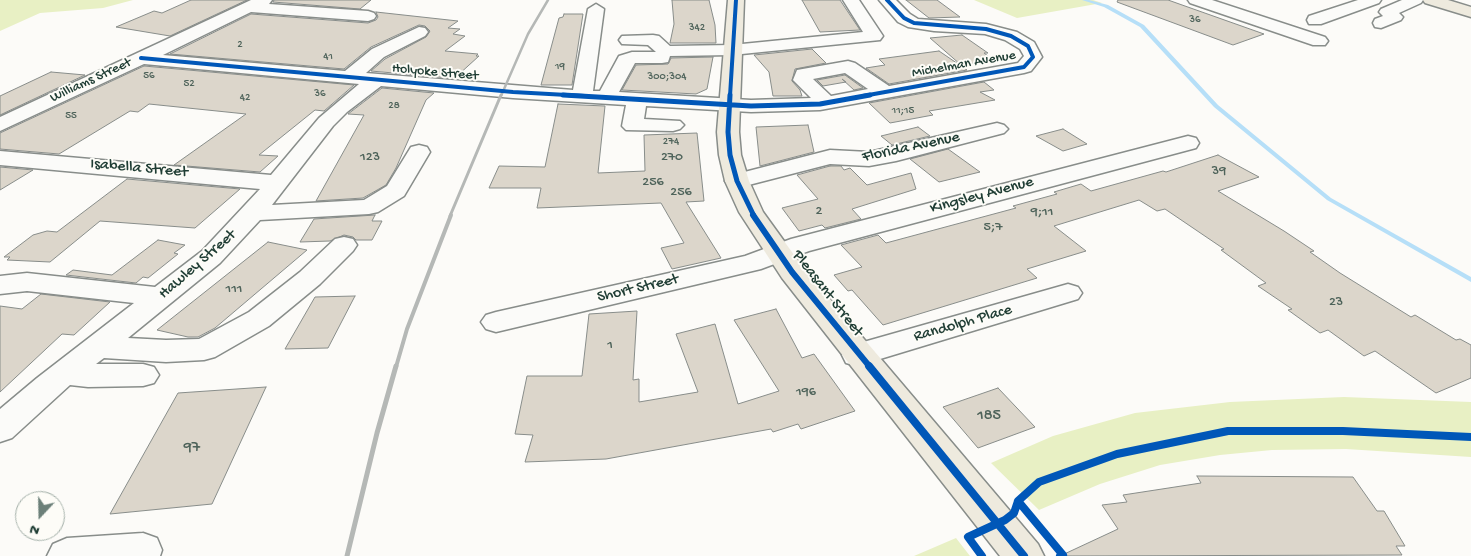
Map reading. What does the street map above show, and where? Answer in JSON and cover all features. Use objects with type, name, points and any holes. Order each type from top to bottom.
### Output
[{"type":"main road","name":"Pleasant Street","points":[[736,0],[728,104],[730,156],[737,181],[751,212],[778,254],[1012,553]]},
{"type":"main road","points":[[1431,0],[1471,12]]},
{"type":"street","points":[[607,97],[621,64],[632,57],[732,55],[778,46],[874,36],[851,0]]},
{"type":"street","name":"Michelman Avenue","points":[[728,104],[787,105],[827,103],[1024,67],[1031,63],[1033,57],[1028,46],[1011,36],[986,29],[914,23],[904,18],[887,0]]},
{"type":"street","points":[[1196,0],[1320,41]]},
{"type":"street","points":[[1315,20],[1373,0]]},
{"type":"street","points":[[1381,23],[1395,17],[1387,12],[1415,0]]},
{"type":"street","points":[[256,4],[368,16]]},
{"type":"street","name":"Williams Street","points":[[0,126],[256,4]]},
{"type":"street","points":[[582,96],[596,9]]},
{"type":"street","points":[[348,78],[378,53],[419,32]]},
{"type":"street","points":[[628,40],[654,40],[665,50],[732,55]]},
{"type":"street","name":"Holyoke Street","points":[[141,58],[376,81],[582,96],[728,104]]},
{"type":"street","points":[[827,103],[803,80],[804,74],[848,67],[885,92]]},
{"type":"street","name":"Hawley Street","points":[[1,427],[64,373],[211,257],[252,213],[326,122],[340,108],[376,81]]},
{"type":"street","points":[[637,99],[633,126],[672,125]]},
{"type":"street","name":"Florida Avenue","points":[[737,181],[830,157],[863,160],[896,154],[997,129]]},
{"type":"street","name":"Kingsley Avenue","points":[[778,254],[800,245],[941,206],[1188,142]]},
{"type":"street","points":[[252,213],[369,208],[396,191],[419,152]]},
{"type":"street","name":"Isabella Street","points":[[0,158],[277,182]]},
{"type":"street","points":[[98,347],[166,351],[204,349],[259,319],[310,278],[344,245]]},
{"type":"street","name":"Short Street","points":[[496,322],[752,263],[778,254]]},
{"type":"street","points":[[0,285],[27,282],[161,297]]},
{"type":"street","name":"Randolph Place","points":[[857,355],[1068,294]]},
{"type":"street","points":[[64,373],[88,376],[143,375]]},
{"type":"street","points":[[67,556],[143,550]]},
{"type":"green space","points":[[0,0],[133,0],[103,8],[40,13],[0,31]]},
{"type":"green space","points":[[974,0],[1093,0],[1102,3],[1017,18]]},
{"type":"green space","points":[[1344,397],[1471,402],[1471,457],[1346,449],[1272,450],[1220,455],[1160,465],[1100,484],[1039,510],[991,463],[1053,436],[1135,413],[1230,402]]},
{"type":"green space","points":[[956,538],[970,556],[914,556]]},
{"type":"building","points":[[191,0],[247,0],[170,36],[116,27],[154,11],[162,13]]},
{"type":"building","points":[[274,0],[371,0],[360,9],[273,2]]},
{"type":"building","points":[[672,0],[709,0],[715,25],[716,43],[670,43],[674,24]]},
{"type":"building","points":[[802,0],[840,0],[860,30],[820,32]]},
{"type":"building","points":[[906,0],[937,0],[960,17],[929,18]]},
{"type":"building","points":[[1118,0],[1168,0],[1264,34],[1233,45],[1117,2]]},
{"type":"building","points":[[376,12],[458,21],[448,28],[460,29],[453,34],[465,36],[445,51],[478,54],[476,56],[479,56],[457,76],[450,78],[371,71],[385,59],[426,37],[430,31],[425,26],[419,25],[371,47],[344,69],[170,54],[251,14],[368,23],[376,20],[378,17]]},
{"type":"building","points":[[564,14],[583,14],[572,85],[541,85],[559,18],[563,17]]},
{"type":"building","points":[[962,35],[988,53],[984,53],[993,60],[961,65],[930,38]]},
{"type":"building","points":[[812,49],[826,63],[795,69],[792,81],[800,90],[802,96],[773,96],[769,72],[754,55]]},
{"type":"building","points":[[939,51],[967,70],[889,84],[866,68],[885,65],[879,59]]},
{"type":"building","points":[[713,57],[707,89],[696,94],[622,90],[636,65],[668,64],[671,58]]},
{"type":"building","points":[[144,66],[354,85],[324,111],[315,110],[259,155],[278,156],[260,172],[174,165],[246,114],[149,104],[138,112],[130,111],[59,154],[0,149],[0,133]]},
{"type":"building","points":[[51,72],[85,75],[0,115],[0,96]]},
{"type":"building","points":[[845,75],[863,88],[854,90],[845,82],[823,86],[817,80]]},
{"type":"building","points":[[984,82],[994,90],[980,92],[995,100],[929,111],[933,115],[890,123],[869,103]]},
{"type":"building","points":[[382,88],[434,93],[426,100],[396,168],[386,185],[363,198],[316,201],[364,115],[348,114]]},
{"type":"building","points":[[558,104],[605,106],[598,173],[645,171],[644,135],[697,133],[704,201],[686,202],[721,258],[672,269],[661,248],[684,243],[661,203],[537,208],[541,188],[489,188],[499,166],[545,167]]},
{"type":"building","points":[[808,125],[814,152],[760,166],[756,127]]},
{"type":"building","points":[[918,127],[930,136],[892,145],[881,136]]},
{"type":"building","points":[[1063,129],[1087,144],[1063,151],[1036,136]]},
{"type":"building","points":[[948,149],[980,172],[939,182],[910,159]]},
{"type":"building","points":[[1218,155],[1259,177],[1218,191],[1284,231],[1314,251],[1310,252],[1340,273],[1411,317],[1415,315],[1456,340],[1460,339],[1471,345],[1471,378],[1436,393],[1375,351],[1364,356],[1328,330],[1320,333],[1288,310],[1292,309],[1258,286],[1266,283],[1221,250],[1224,249],[1165,209],[1157,211],[1139,200],[1054,226],[1086,251],[1027,269],[1037,278],[883,325],[852,290],[848,291],[834,275],[862,267],[841,245],[878,235],[886,243],[1016,208],[1013,206],[1057,194],[1054,192],[1081,184],[1091,191],[1163,171],[1166,172]]},
{"type":"building","points":[[830,166],[841,166],[844,170],[850,168],[867,185],[911,173],[916,189],[852,209],[861,219],[825,228],[822,225],[799,231],[782,208],[818,199],[797,175]]},
{"type":"building","points":[[0,167],[33,170],[0,190]]},
{"type":"building","points":[[127,179],[240,189],[195,228],[100,221],[50,262],[7,260],[10,257],[4,257],[33,235],[47,231],[57,232]]},
{"type":"building","points":[[375,215],[372,221],[382,221],[372,240],[356,240],[353,237],[344,235],[330,241],[300,242],[314,219]]},
{"type":"building","points":[[158,240],[185,245],[174,253],[178,254],[148,278],[143,277],[136,283],[66,275],[73,270],[112,275]]},
{"type":"building","points":[[268,242],[307,250],[215,328],[198,337],[188,337],[157,330]]},
{"type":"building","points":[[41,294],[110,302],[74,335],[62,334],[0,392],[0,306],[22,309]]},
{"type":"building","points":[[355,296],[328,348],[285,349],[315,297]]},
{"type":"building","points":[[776,309],[802,358],[814,354],[855,411],[801,429],[798,424],[773,432],[771,429],[606,459],[525,462],[533,435],[515,434],[527,376],[582,376],[589,314],[637,311],[633,380],[639,379],[639,402],[698,392],[676,334],[715,324],[738,404],[779,391],[734,320]]},
{"type":"building","points":[[266,387],[212,504],[110,514],[178,393]]},
{"type":"building","points":[[998,388],[1035,427],[978,448],[943,407]]},
{"type":"building","points":[[1197,476],[1353,477],[1377,511],[1384,511],[1405,546],[1396,546],[1402,555],[1060,556],[1118,529],[1102,505],[1127,502],[1123,495],[1201,483]]},
{"type":"waterway","points":[[1084,0],[1106,6],[1142,26],[1216,106],[1329,199],[1471,280]]},
{"type":"railway","points":[[501,96],[528,34],[548,0]]},
{"type":"railway","points":[[450,216],[501,95]]},
{"type":"railway","points":[[396,367],[407,329],[451,215]]},
{"type":"railway","points":[[347,556],[377,433],[396,366]]},
{"type":"cycle path","points":[[736,0],[728,132],[730,155],[737,181],[751,212],[792,272],[1024,556]]},
{"type":"cycle path","points":[[141,58],[513,92],[751,106],[820,104],[1024,67],[1033,57],[1028,46],[1011,36],[986,29],[914,23],[904,18],[887,0]]},
{"type":"cycle path","points":[[982,556],[968,537],[1005,520],[1014,513],[1018,501],[1039,482],[1117,454],[1228,431],[1343,431],[1471,437]]},
{"type":"cycle path","points":[[1018,501],[1063,555],[1060,556]]}]
